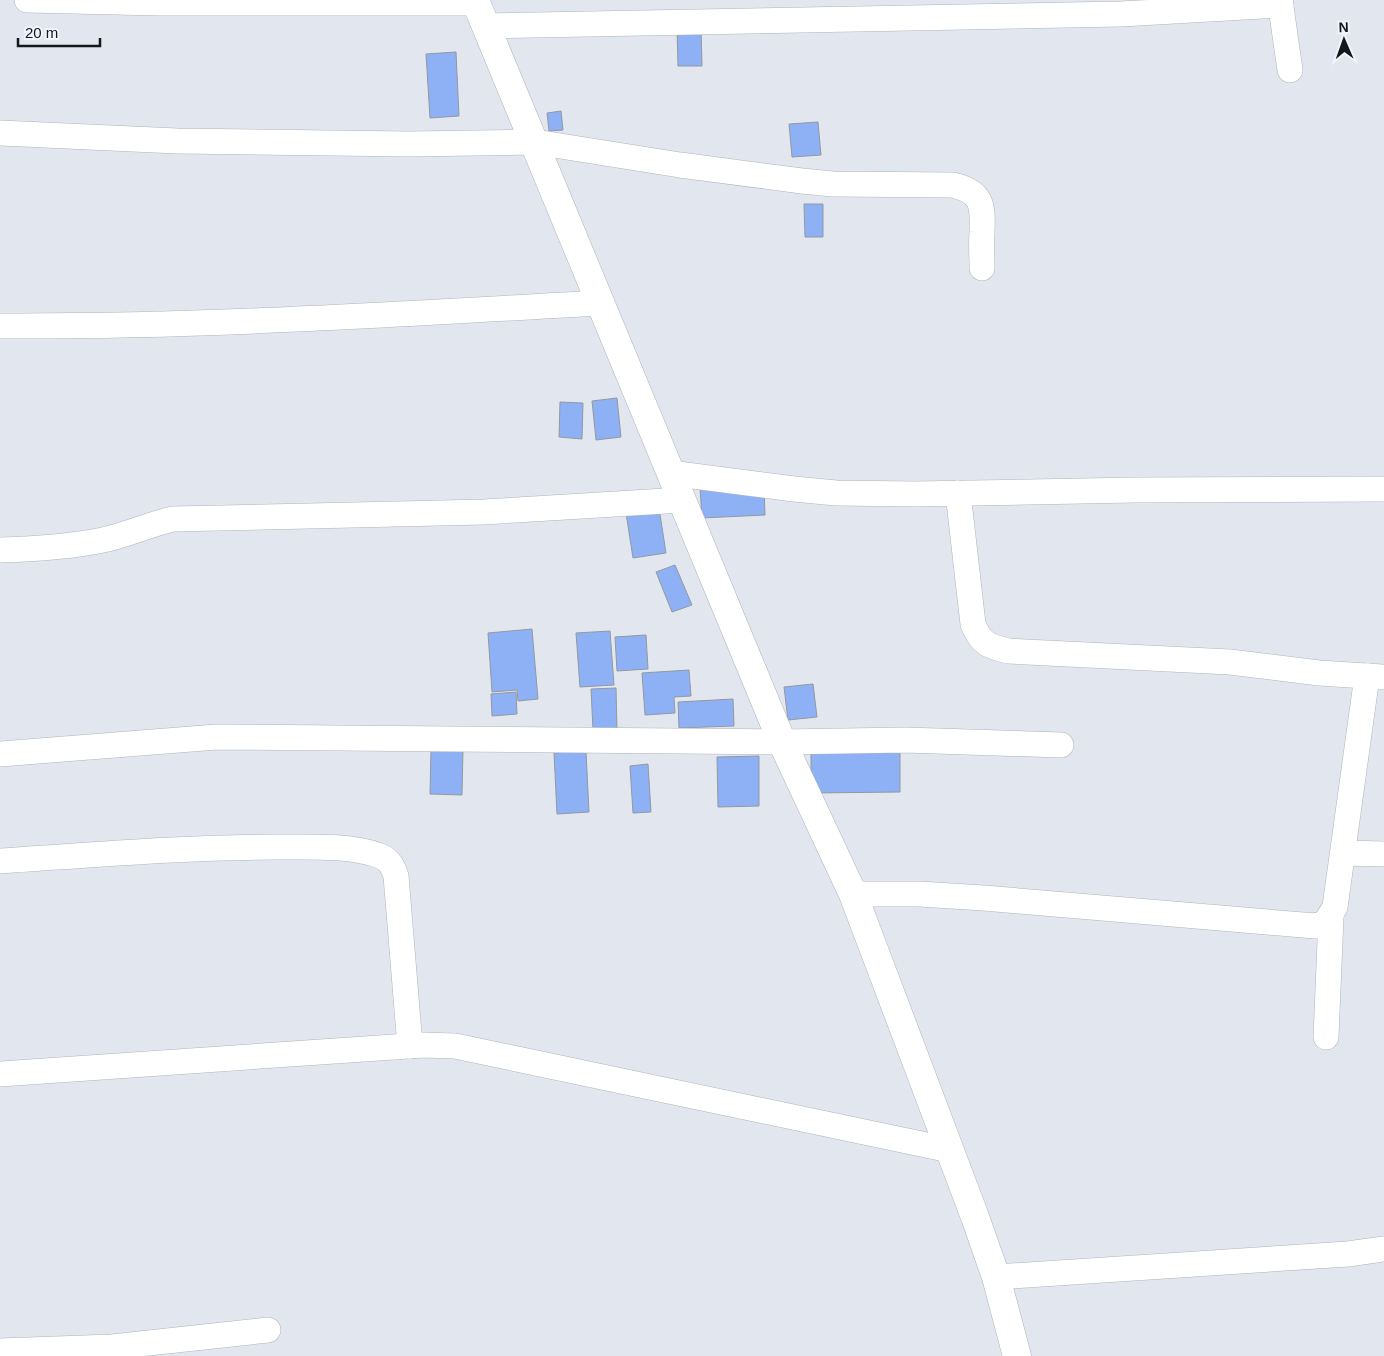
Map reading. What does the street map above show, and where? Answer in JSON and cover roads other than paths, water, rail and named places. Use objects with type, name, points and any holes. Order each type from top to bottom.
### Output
[{"type":"street","points":[[28,0],[479,10],[1121,14],[1280,2],[1290,70]]},
{"type":"street","points":[[479,10],[782,742],[853,894],[996,1277],[1017,1356]]},
{"type":"street","points":[[0,133],[177,141],[409,144],[535,142],[680,166],[802,181],[834,184],[953,185],[966,188],[977,196],[983,211],[982,268]]},
{"type":"street","points":[[0,326],[106,327],[600,303]]},
{"type":"street","points":[[670,473],[811,491],[915,494],[1145,490],[1384,489]]},
{"type":"street","points":[[958,493],[973,624],[978,638],[990,647],[1008,652],[1230,662],[1319,673],[1376,677],[1343,853],[1335,907],[1331,917],[1326,1037]]},
{"type":"street","points":[[0,550],[69,546],[96,541],[173,519],[484,512],[682,500]]},
{"type":"street","points":[[0,754],[217,737],[782,742],[905,740],[1061,746]]},
{"type":"street","points":[[0,860],[244,847],[309,847],[360,851],[381,856],[392,864],[396,876],[410,1046]]},
{"type":"street","points":[[1343,853],[1384,854]]},
{"type":"street","points":[[853,894],[919,894],[984,898],[1315,926],[1325,923],[1331,917]]},
{"type":"street","points":[[0,1074],[410,1046],[455,1046],[950,1150]]},
{"type":"street","points":[[996,1277],[1338,1255],[1384,1249]]},
{"type":"street","points":[[0,1351],[112,1346],[268,1330]]}]
